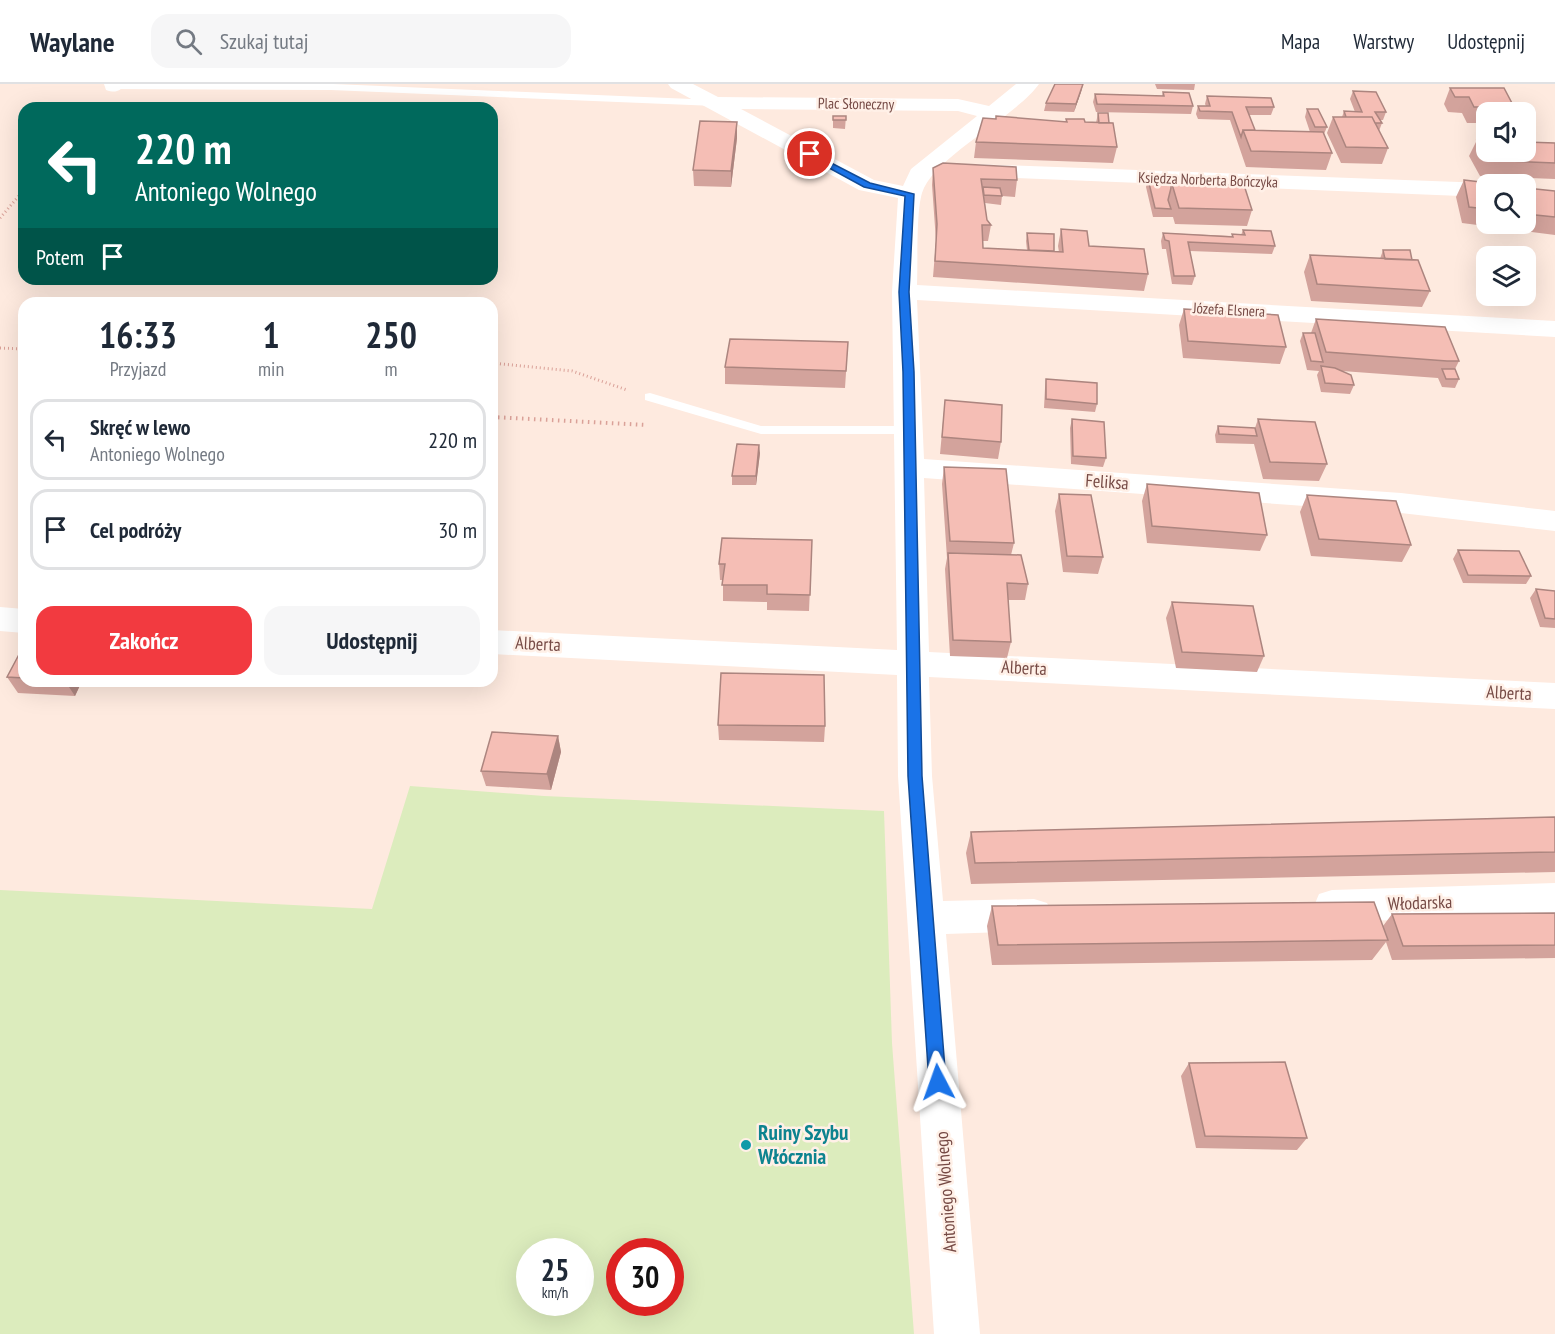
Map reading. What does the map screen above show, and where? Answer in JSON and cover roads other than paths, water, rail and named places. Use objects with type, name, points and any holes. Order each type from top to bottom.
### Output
[{"type":"street","points":[[678,84],[867,185],[910,194],[913,182],[930,165],[1029,84]]},
{"type":"street","name":"Plac Słoneczny","points":[[715,103],[958,105],[995,114]]},
{"type":"street","name":"Księdza Norberta Bończyka","points":[[930,165],[952,170],[1476,190]]},
{"type":"street","name":"Antoniego Wolnego","points":[[910,194],[904,292],[915,662],[915,776],[957,1334]]},
{"type":"street","name":"Józefa Elsnera","points":[[904,292],[1555,329]]},
{"type":"street","name":"Feliksa","points":[[910,468],[1401,503],[1555,520]]},
{"type":"street","points":[[0,620],[18,621]]},
{"type":"street","name":"Alberta","points":[[498,642],[1555,696]]},
{"type":"street","name":"Włodarska","points":[[1304,907],[1555,899]]},
{"type":"street","points":[[926,918],[1067,914]]},
{"type":"lane","points":[[114,85],[331,87],[715,103]]},
{"type":"lane","points":[[650,398],[761,430],[908,430]]},
{"type":"place","name":"Ruiny Szybu Włócznia","points":[[746,1145]]}]
